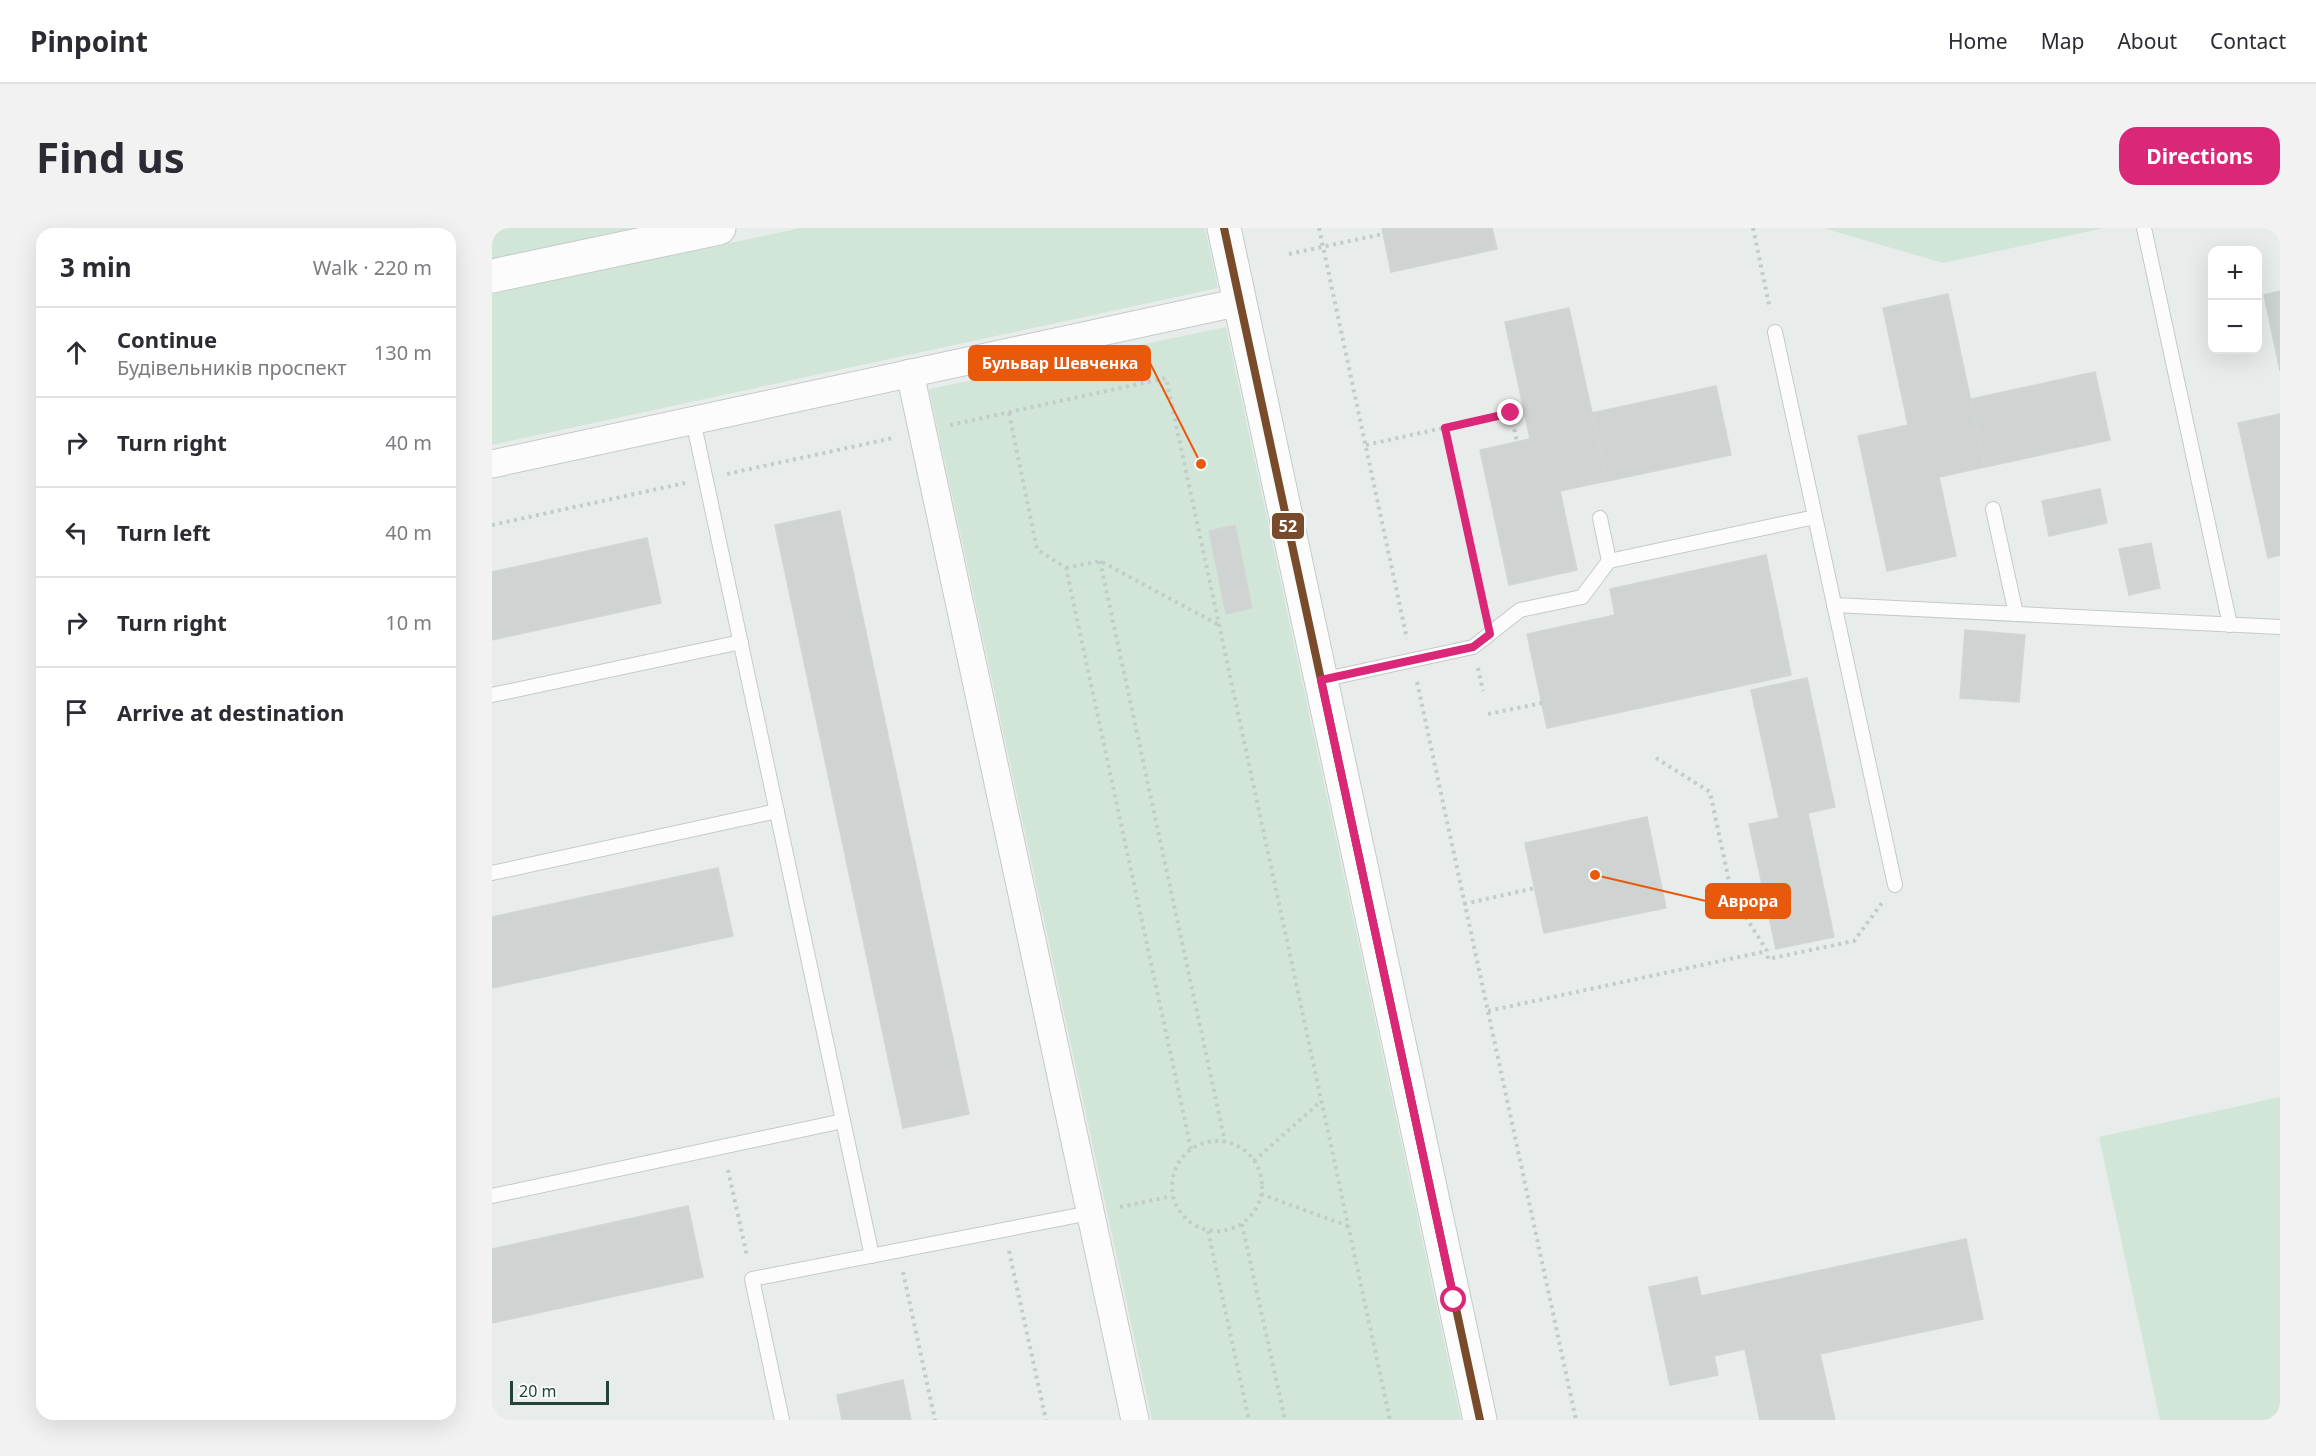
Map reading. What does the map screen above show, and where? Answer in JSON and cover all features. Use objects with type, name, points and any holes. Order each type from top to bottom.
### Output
[{"type":"main road","points":[[492,276],[719,228]]},
{"type":"main road","points":[[1224,228],[1480,1420]]},
{"type":"street","points":[[492,464],[1240,302]]},
{"type":"street","points":[[910,374],[1135,1420]]},
{"type":"lane","points":[[2144,228],[2230,625]]},
{"type":"lane","points":[[1775,332],[1894,885]]},
{"type":"lane","points":[[693,420],[872,1256]]},
{"type":"lane","points":[[1993,509],[2016,614]]},
{"type":"lane","points":[[1321,680],[1473,647],[1520,610],[1582,597],[1609,561],[1815,517]]},
{"type":"lane","points":[[1600,518],[1609,561]]},
{"type":"lane","points":[[1834,605],[2280,627]]},
{"type":"lane","points":[[492,695],[741,642]]},
{"type":"lane","points":[[492,873],[777,811]]},
{"type":"lane","points":[[492,1196],[843,1121]]},
{"type":"lane","points":[[782,1420],[752,1279],[1090,1213]]},
{"type":"path","points":[[1319,228],[1576,1420]]},
{"type":"path","points":[[1753,228],[1775,332]]},
{"type":"path","points":[[1289,254],[1383,234]]},
{"type":"path","points":[[492,525],[1166,378],[1390,1420]]},
{"type":"path","points":[[1009,413],[1037,549],[1066,568],[1191,1149]]},
{"type":"path","points":[[1366,445],[1511,413],[1517,442]]},
{"type":"path","points":[[1445,428],[1490,634]]},
{"type":"path","points":[[1066,568],[1100,561],[1219,625]]},
{"type":"path","points":[[1100,561],[1225,1142]]},
{"type":"path","points":[[1488,714],[1542,703]]},
{"type":"path","points":[[1656,758],[1710,792],[1732,895],[1767,951],[1768,959],[1854,941],[1894,885]]},
{"type":"path","points":[[1464,903],[1535,888]]},
{"type":"path","points":[[1488,1011],[1767,951]]},
{"type":"path","points":[[1254,1161],[1321,1101]]},
{"type":"path","points":[[1207,1142],[1225,1142],[1241,1148],[1254,1161],[1261,1177],[1261,1194],[1254,1210],[1242,1224],[1226,1230],[1208,1230],[1192,1224],[1179,1212],[1172,1196],[1172,1178],[1179,1162],[1191,1149],[1207,1142]]},
{"type":"path","points":[[723,1146],[752,1279]]},
{"type":"path","points":[[1261,1194],[1348,1226]]},
{"type":"path","points":[[1090,1213],[1172,1196]]},
{"type":"path","points":[[1242,1224],[1285,1420]]},
{"type":"path","points":[[1005,1230],[1046,1420]]},
{"type":"path","points":[[1208,1230],[1249,1420]]},
{"type":"path","points":[[898,1251],[935,1420]]},
{"type":"green space","points":[[492,228],[635,228],[492,259]]},
{"type":"green space","points":[[800,228],[1205,228],[1218,288],[492,445],[492,294]]},
{"type":"green space","points":[[1823,228],[2104,228],[1943,263]]},
{"type":"green space","points":[[1226,327],[1461,1420],[1152,1420],[929,389]]},
{"type":"green space","points":[[2280,1097],[2280,1420],[2160,1420],[2099,1137]]},
{"type":"building","points":[[1382,228],[1492,228],[1497,249],[1391,272]]},
{"type":"building","points":[[2280,291],[2280,371],[2264,295]]},
{"type":"building","points":[[1948,294],[1985,467],[1939,477],[1956,556],[1887,571],[1858,436],[1908,425],[1883,308]]},
{"type":"building","points":[[1569,308],[1607,481],[1560,491],[1577,570],[1509,585],[1480,450],[1530,439],[1505,322]]},
{"type":"building","points":[[2095,372],[2110,440],[1985,467],[1971,399]]},
{"type":"building","points":[[1716,386],[1731,455],[1607,481],[1592,413]]},
{"type":"building","points":[[2280,414],[2280,555],[2268,558],[2238,423]]},
{"type":"building","points":[[2100,489],[2107,523],[2049,536],[2042,501]]},
{"type":"building","points":[[840,511],[969,1114],[903,1128],[775,525]]},
{"type":"building","points":[[1235,525],[1252,608],[1226,614],[1209,531]]},
{"type":"building","points":[[647,538],[661,603],[492,640],[492,572]]},
{"type":"building","points":[[2151,543],[2160,588],[2129,595],[2119,549]]},
{"type":"building","points":[[1766,555],[1791,675],[1547,728],[1527,634],[1615,615],[1610,589]]},
{"type":"building","points":[[1965,630],[2025,635],[2019,702],[1960,698]]},
{"type":"building","points":[[1807,678],[1835,807],[1808,813],[1834,937],[1776,949],[1749,824],[1779,818],[1751,690]]},
{"type":"building","points":[[1647,817],[1666,908],[1544,933],[1525,843]]},
{"type":"building","points":[[718,868],[733,936],[492,988],[492,917]]},
{"type":"building","points":[[688,1206],[703,1277],[492,1323],[492,1249]]},
{"type":"building","points":[[1966,1239],[1983,1319],[1820,1354],[1835,1420],[1760,1420],[1745,1349],[1714,1356],[1718,1375],[1670,1385],[1649,1287],[1697,1277],[1701,1296]]},
{"type":"building","points":[[903,1380],[911,1420],[842,1420],[837,1395]]},
{"type":"transit line","name":"52","points":[[1224,228],[1480,1420]]},
{"type":"place","name":"Бульвар Шевченка","points":[[1201,464]]},
{"type":"place","name":"Аврора","points":[[1595,875]]},
{"type":"route","points":[[1454,1300],[1321,680],[1473,647],[1490,634],[1445,428],[1511,413]]}]
